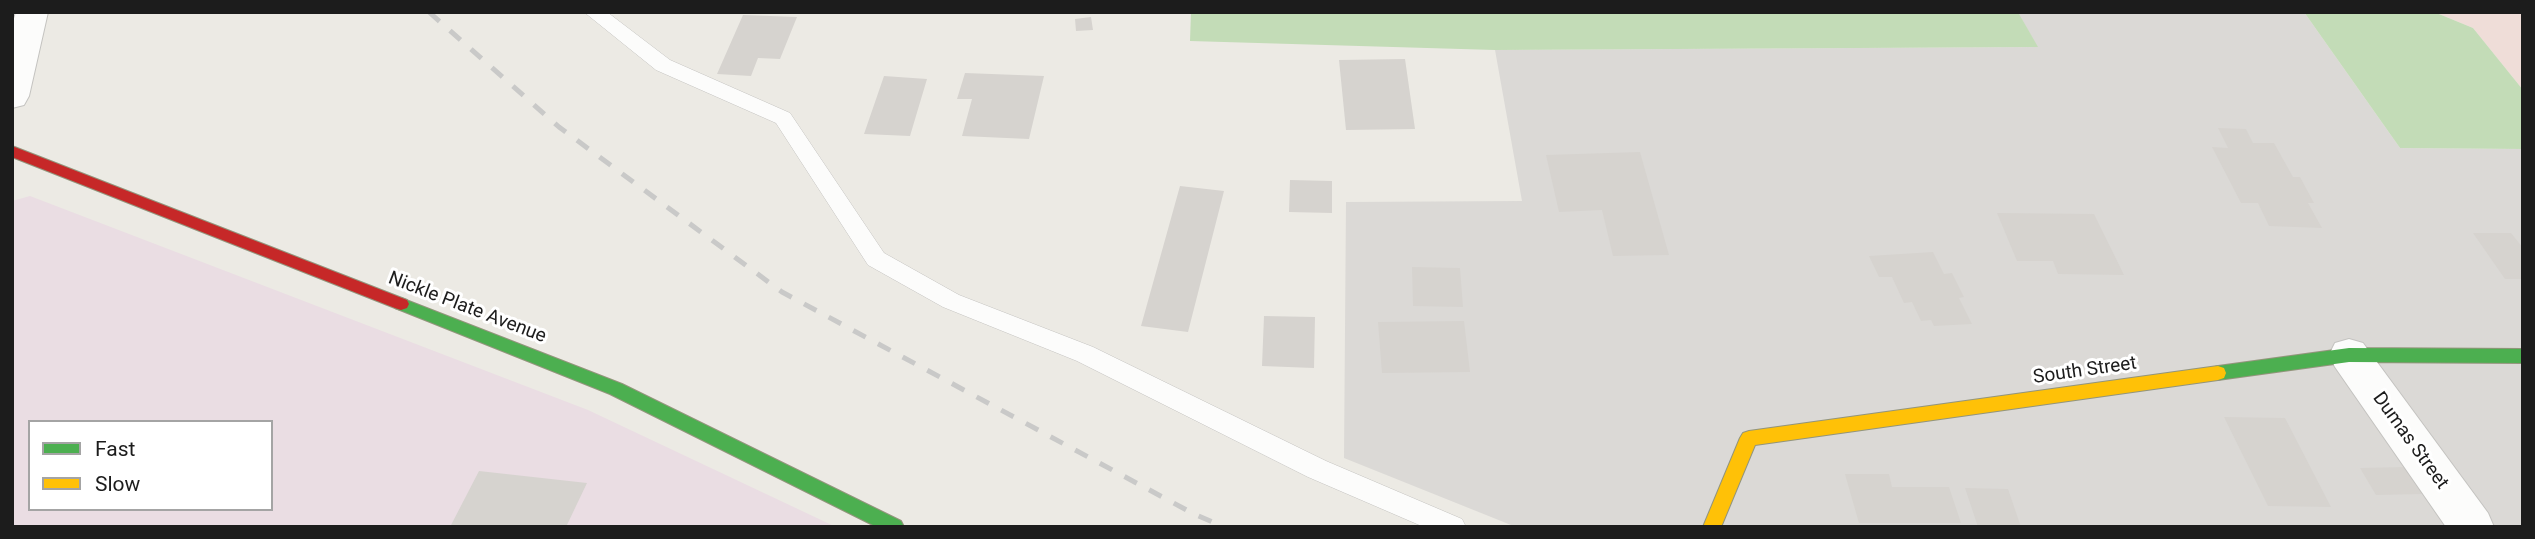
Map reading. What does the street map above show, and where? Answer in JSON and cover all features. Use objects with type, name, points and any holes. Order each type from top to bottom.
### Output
[{"type":"street","points":[[12,96],[24,28]]},
{"type":"street","name":"Nickle Plate Avenue","points":[[12,151],[616,389],[895,527]]},
{"type":"street","name":"South Street","points":[[1712,527],[1749,439],[2349,355],[2523,356]]},
{"type":"street","name":"Dumas Street","points":[[2349,355],[2472,527]]},
{"type":"lane","points":[[594,12],[663,65],[783,118],[876,259],[951,301],[1085,354],[1317,469],[1453,527]]},
{"type":"shaded area","points":[[2018,12],[2304,12],[2400,148],[2523,149],[2523,527],[1516,527],[1344,458],[1346,202],[1522,201],[1495,50],[2037,47]]},
{"type":"shaded area","points":[[2434,12],[2523,12],[2523,90],[2473,28]]},
{"type":"shaded area","points":[[30,196],[588,410],[836,527],[12,527],[12,201]]},
{"type":"green space","points":[[1191,12],[2018,12],[2038,47],[1495,50],[1190,41]]},
{"type":"green space","points":[[2304,12],[2434,12],[2473,28],[2523,90],[2523,149],[2400,148]]},
{"type":"building","points":[[743,15],[797,17],[780,59],[758,58],[751,76],[717,74]]},
{"type":"building","points":[[1091,17],[1093,30],[1076,31],[1075,19]]},
{"type":"building","points":[[1405,59],[1415,129],[1346,130],[1339,60]]},
{"type":"building","points":[[965,73],[1044,76],[1029,139],[962,136],[972,99],[957,99]]},
{"type":"building","points":[[884,76],[927,79],[910,136],[864,134]]},
{"type":"building","points":[[2218,128],[2246,129],[2253,143],[2274,143],[2293,177],[2300,177],[2314,203],[2308,203],[2322,228],[2269,226],[2258,203],[2241,203],[2212,147],[2228,148]]},
{"type":"building","points":[[1640,152],[1669,255],[1613,256],[1602,210],[1559,212],[1546,155]]},
{"type":"building","points":[[1290,180],[1332,181],[1332,213],[1289,212]]},
{"type":"building","points":[[1180,186],[1224,191],[1188,332],[1141,326]]},
{"type":"building","points":[[1997,213],[2094,214],[2124,275],[2058,274],[2053,261],[2017,261]]},
{"type":"building","points":[[2473,233],[2511,233],[2523,248],[2523,279],[2505,279]]},
{"type":"building","points":[[1933,252],[1944,274],[1952,273],[1964,297],[1959,298],[1972,324],[1934,326],[1931,320],[1921,321],[1912,302],[1904,303],[1892,277],[1879,277],[1869,256]]},
{"type":"building","points":[[1412,267],[1460,268],[1463,307],[1413,306]]},
{"type":"building","points":[[1264,316],[1315,317],[1314,368],[1262,366]]},
{"type":"building","points":[[1464,321],[1470,372],[1382,373],[1378,322]]},
{"type":"building","points":[[2224,417],[2285,418],[2331,507],[2268,506]]},
{"type":"building","points":[[2406,467],[2423,494],[2376,495],[2360,468]]},
{"type":"building","points":[[479,471],[587,483],[566,527],[450,527]]},
{"type":"building","points":[[1845,474],[1889,474],[1892,487],[1949,487],[1961,523],[1859,523]]},
{"type":"building","points":[[1965,488],[2008,489],[2021,527],[1978,527]]},
{"type":"railway","points":[[429,12],[559,127],[782,292],[1194,514],[1224,527]]},
{"type":"traffic: fast","points":[[401,304],[616,389],[895,527]]},
{"type":"traffic: fast","points":[[2218,373],[2349,355],[2523,356]]},
{"type":"traffic: slow","points":[[1712,527],[1749,438],[2218,373]]},
{"type":"traffic: jam","points":[[12,151],[401,304]]}]
